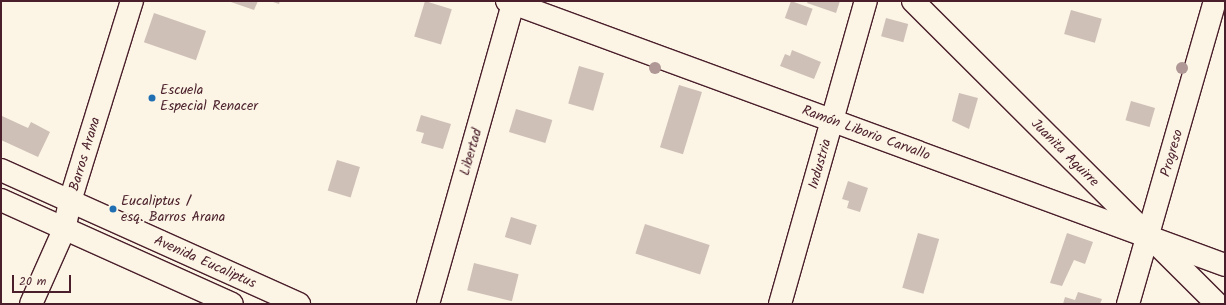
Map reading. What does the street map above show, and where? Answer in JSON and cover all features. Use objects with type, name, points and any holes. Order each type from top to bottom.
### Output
[{"type":"street","name":"Barros Arana","points":[[31,304],[64,230],[70,201],[132,1]]},
{"type":"street","name":"Industria","points":[[780,304],[866,1]]},
{"type":"street","name":"Juanita Aguirre","points":[[913,1],[1217,304]]},
{"type":"street","name":"Progreso","points":[[1128,304],[1215,1]]},
{"type":"street","name":"Ramón Liborio Carvallo","points":[[512,2],[1225,265]]},
{"type":"street","name":"Libertad","points":[[428,304],[512,2]]},
{"type":"street","name":"Avenida Eucaliptus","points":[[1,170],[299,304]]},
{"type":"street","name":"Avenida Eucaliptus","points":[[1,200],[64,230],[232,304]]},
{"type":"building","points":[[228,1],[258,1],[254,10]]},
{"type":"building","points":[[270,1],[280,1],[279,4]]},
{"type":"building","points":[[425,1],[452,9],[441,45],[414,36]]},
{"type":"building","points":[[791,1],[813,9],[806,26],[785,18]]},
{"type":"building","points":[[808,1],[840,1],[836,13],[807,3]]},
{"type":"building","points":[[1071,10],[1102,19],[1095,43],[1064,34]]},
{"type":"building","points":[[154,13],[206,31],[196,60],[144,42]]},
{"type":"building","points":[[886,18],[908,24],[903,42],[881,36]]},
{"type":"building","points":[[792,50],[821,62],[814,79],[780,66],[785,54],[790,56]]},
{"type":"building","points":[[579,66],[604,73],[593,111],[568,103]]},
{"type":"building","points":[[679,85],[702,92],[683,154],[660,147]]},
{"type":"building","points":[[959,93],[978,98],[969,129],[952,121]]},
{"type":"building","points":[[1131,101],[1155,108],[1150,127],[1125,120]]},
{"type":"building","points":[[516,109],[552,120],[545,143],[509,132]]},
{"type":"building","points":[[421,115],[451,124],[443,149],[421,143],[424,133],[416,131]]},
{"type":"building","points":[[2,116],[28,128],[31,122],[50,132],[38,157],[1,140]]},
{"type":"building","points":[[337,160],[360,167],[351,198],[328,191]]},
{"type":"building","points":[[848,181],[868,188],[860,212],[847,208],[849,201],[842,199]]},
{"type":"building","points":[[511,217],[537,225],[531,245],[505,237]]},
{"type":"building","points":[[645,224],[710,245],[700,274],[635,253]]},
{"type":"building","points":[[918,233],[939,239],[923,294],[902,288]]},
{"type":"building","points":[[1067,233],[1093,242],[1085,264],[1074,260],[1062,286],[1050,283]]},
{"type":"building","points":[[474,263],[519,274],[512,301],[467,290]]},
{"type":"building","points":[[1078,292],[1102,299],[1100,304],[1063,304],[1065,297],[1075,300]]},
{"type":"place","name":"Escuela Especial Renacer","points":[[152,98]]},
{"type":"place","name":"Eucaliptus / esq. Barros Arana","points":[[113,209]]}]
